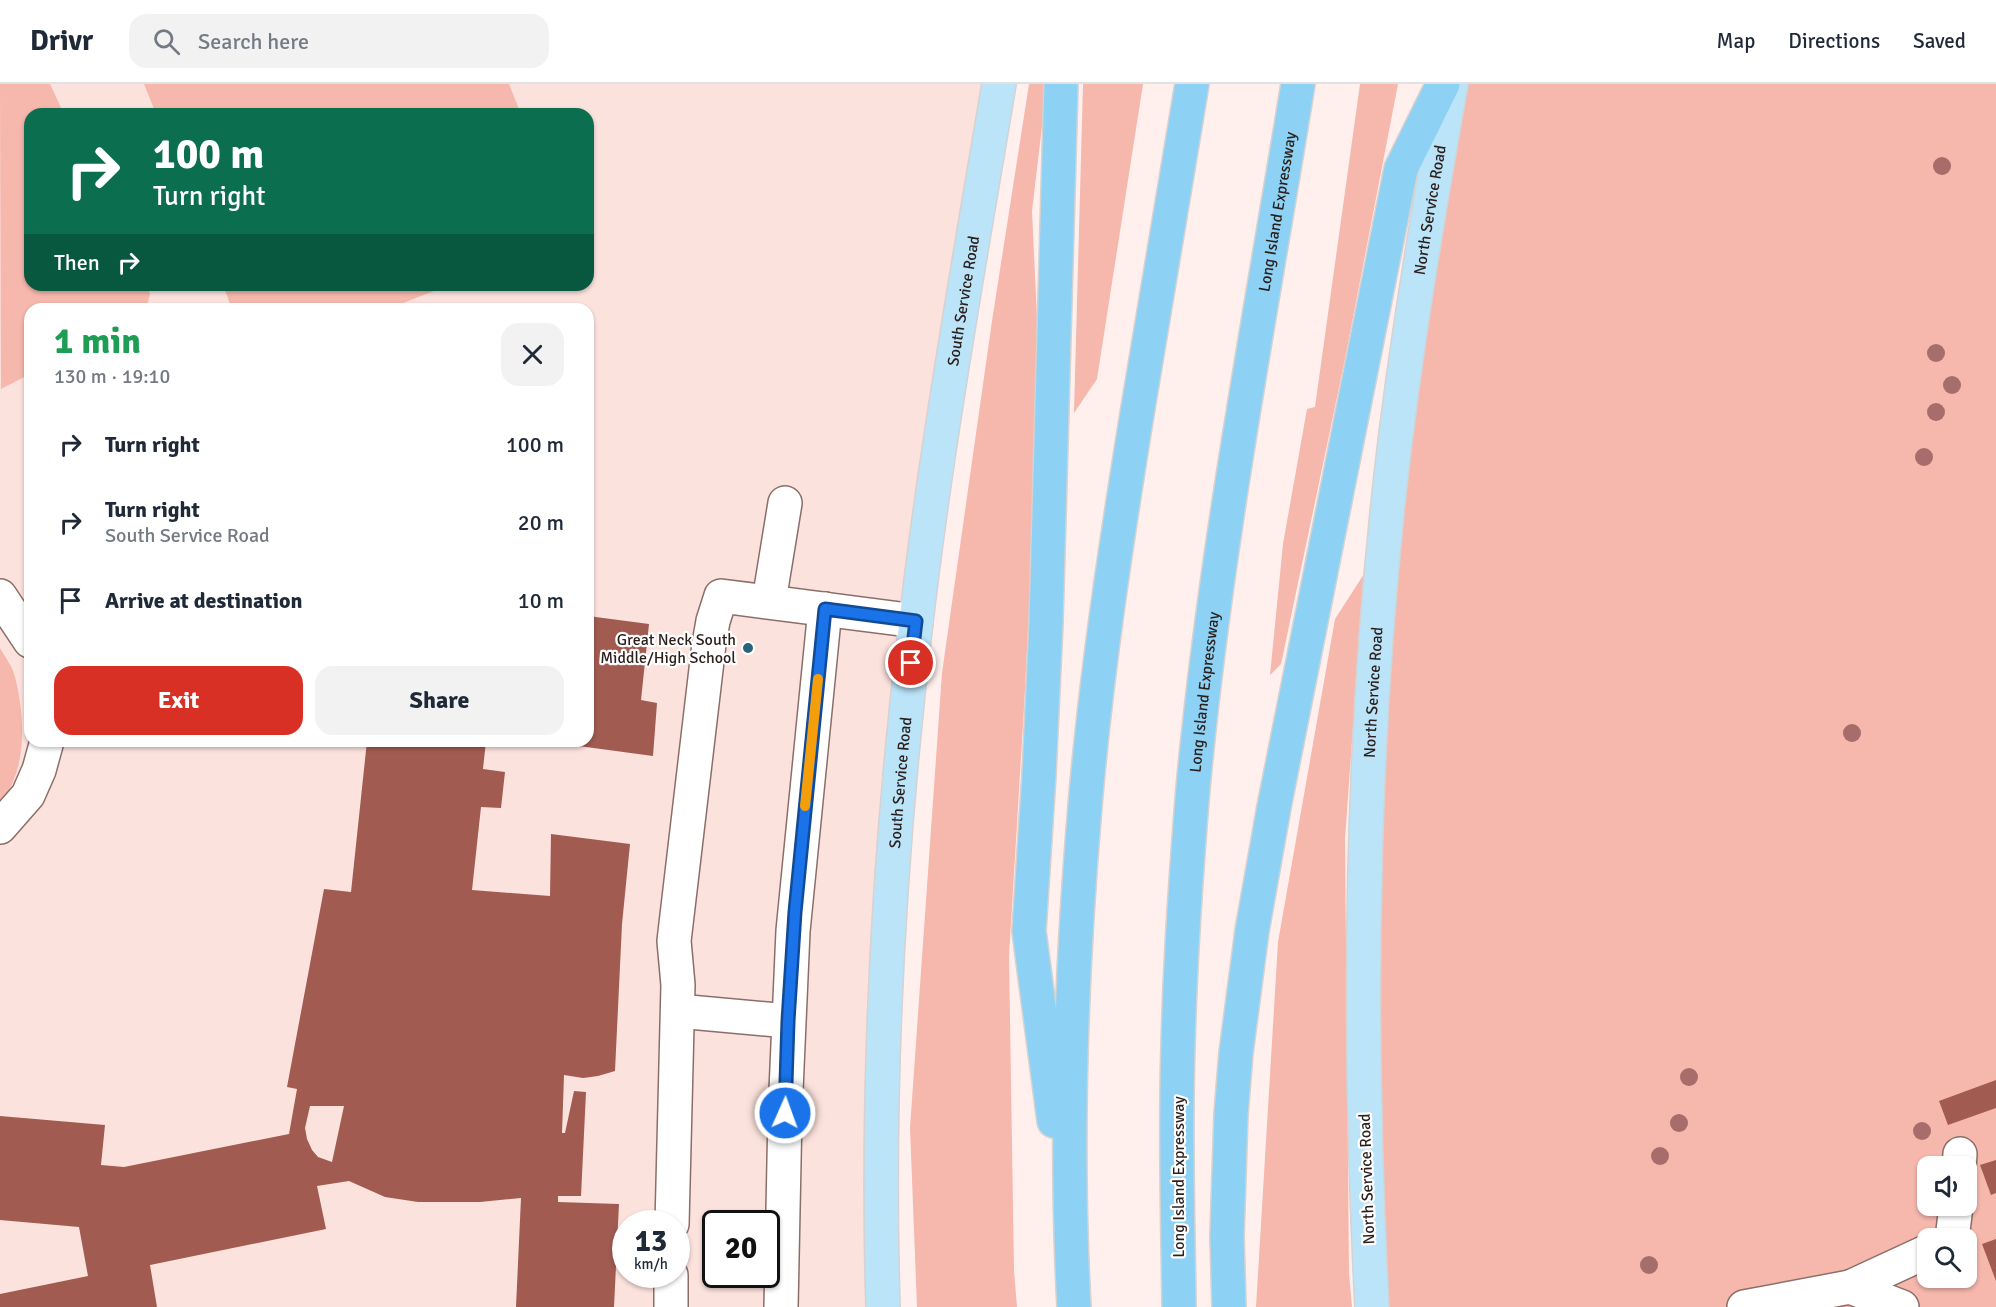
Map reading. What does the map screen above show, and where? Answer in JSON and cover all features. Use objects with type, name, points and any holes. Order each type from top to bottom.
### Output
[{"type":"highway","points":[[1061,84],[1046,623],[1040,775],[1029,931],[1071,1246]]},
{"type":"highway","points":[[1074,1307],[1071,1246],[1072,1047],[1076,930],[1086,792],[1116,543],[1192,84]]},
{"type":"highway","name":"Long Island Expressway","points":[[1179,1307],[1178,1048],[1183,922],[1193,787],[1208,651],[1226,525],[1299,84]]},
{"type":"highway","points":[[1229,1307],[1228,1212],[1231,1114],[1235,1063],[1252,931],[1274,807],[1401,169],[1443,84]]},
{"type":"main road","name":"South Service Road","points":[[883,1307],[885,988],[893,849],[916,621],[940,439],[999,84]]},
{"type":"main road","name":"North Service Road","points":[[1372,1307],[1363,1101],[1362,966],[1371,711],[1394,452],[1414,302],[1451,84]]},
{"type":"lane","points":[[770,602],[784,503]]},
{"type":"lane","points":[[0,596],[24,632]]},
{"type":"lane","points":[[672,1210],[678,1011],[674,941],[713,621],[721,596],[916,621]]},
{"type":"lane","points":[[781,1307],[788,1021],[798,873],[825,609]]},
{"type":"lane","points":[[0,826],[28,795],[39,770],[45,747]]},
{"type":"lane","points":[[678,1011],[788,1021]]},
{"type":"lane","points":[[1744,1307],[1850,1287],[1917,1256]]},
{"type":"lane","points":[[1850,1287],[1902,1307]]},
{"type":"lane","points":[[671,1288],[671,1307]]},
{"type":"shaded area","name":"Great Neck South Middle/High School","points":[[0,84],[995,84],[918,556],[879,1307],[0,1307]]},
{"type":"shaded area","points":[[0,84],[50,84],[61,108],[24,108],[24,291],[149,291],[150,294],[148,303],[24,303],[24,377],[1,389]]},
{"type":"shaded area","points":[[144,84],[509,84],[519,108],[154,108]]},
{"type":"shaded area","points":[[1029,84],[1047,84],[1032,211],[1040,382],[1009,956],[1014,1271],[1017,1307],[917,1307],[910,1128],[942,673],[992,321]]},
{"type":"shaded area","points":[[1083,84],[1143,84],[1097,379],[1074,413]]},
{"type":"shaded area","points":[[1360,84],[1398,84],[1345,359],[1281,664],[1270,675],[1283,544],[1307,409],[1315,407]]},
{"type":"shaded area","points":[[1451,84],[1996,84],[1996,1307],[1372,1307],[1365,841]]},
{"type":"shaded area","points":[[225,291],[434,291],[403,303],[230,303]]},
{"type":"shaded area","points":[[1364,574],[1345,839],[1349,1274],[1352,1307],[1256,1307],[1278,942],[1335,619]]},
{"type":"shaded area","points":[[0,648],[14,673],[21,708],[22,742],[16,775],[0,803]]},
{"type":"building","points":[[594,617],[649,624],[641,700],[657,703],[653,756],[586,747],[594,747]]},
{"type":"building","points":[[366,747],[485,747],[483,769],[505,772],[501,808],[481,807],[472,890],[550,896],[551,834],[630,844],[622,924],[615,1071],[583,1078],[564,1075],[562,1133],[565,1133],[574,1091],[586,1092],[581,1196],[558,1196],[558,1202],[619,1204],[619,1210],[612,1210],[614,1307],[516,1307],[521,1198],[480,1202],[418,1202],[385,1197],[349,1181],[317,1186],[326,1229],[150,1265],[157,1307],[0,1307],[0,1294],[88,1276],[79,1227],[0,1220],[0,1116],[105,1125],[101,1165],[124,1167],[289,1134],[297,1089],[287,1087],[324,889],[351,892]],"holes":[[[310,1106],[344,1106],[332,1162],[318,1157],[307,1139],[305,1128]]]},
{"type":"building","points":[[1996,1080],[1996,1108],[1948,1125],[1939,1101]]},
{"type":"building","points":[[1996,1160],[1996,1193],[1991,1195],[1980,1165]]},
{"type":"building","points":[[1996,1239],[1996,1281],[1982,1244]]},
{"type":"slow traffic","points":[[805,806],[818,679]]},
{"type":"place","name":"Great Neck South Middle/High School","points":[[748,648]]},
{"type":"route","points":[[785,1113],[788,1021],[798,873],[825,609],[916,621],[911,663]]}]
